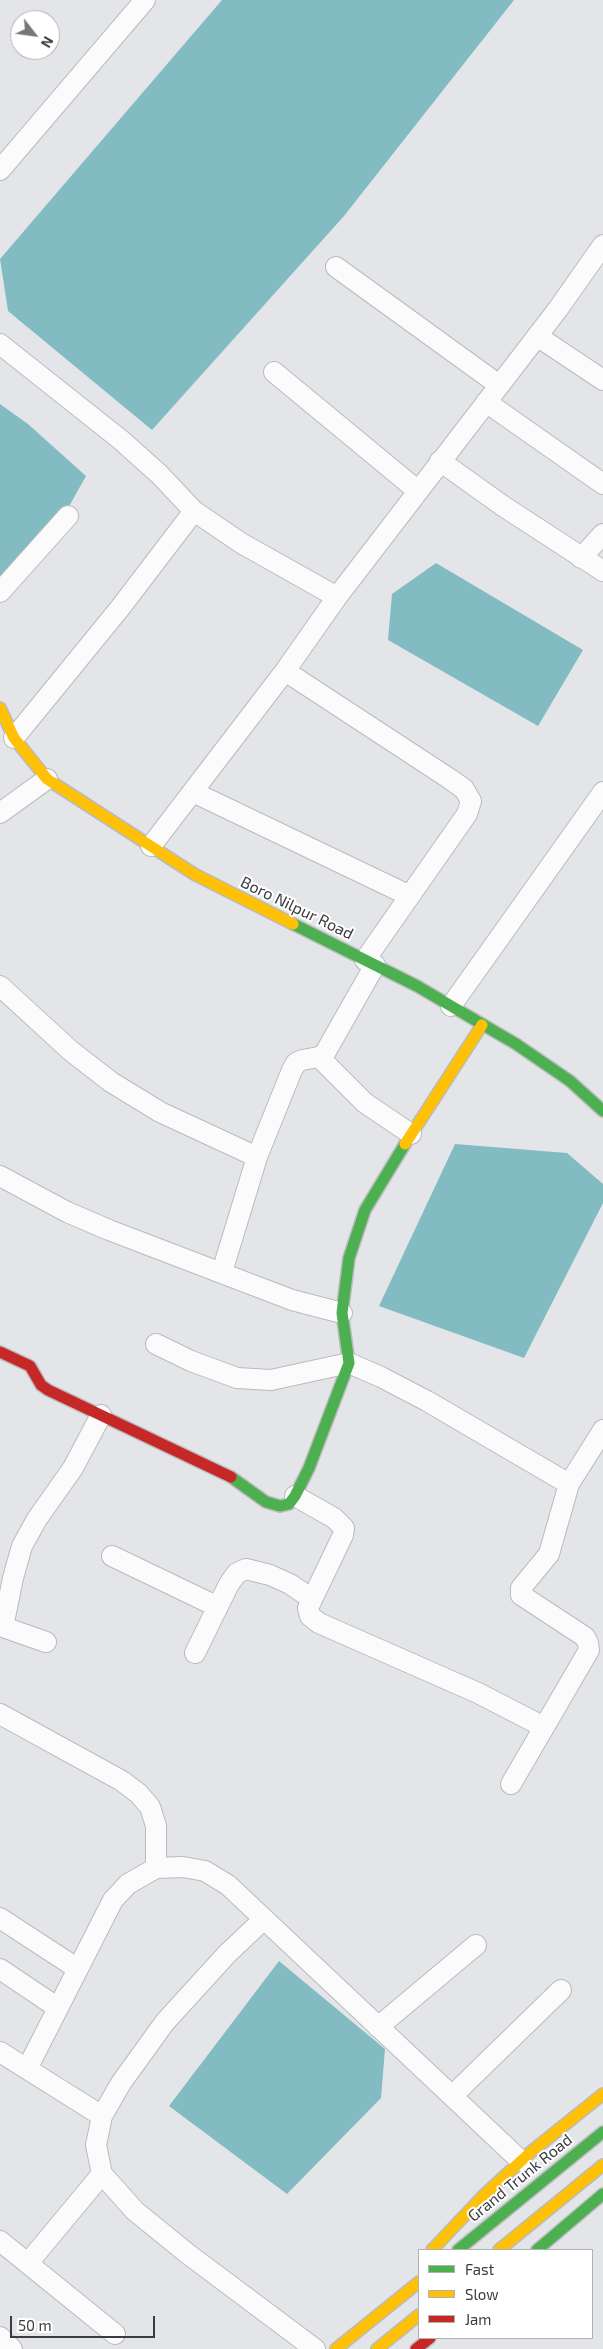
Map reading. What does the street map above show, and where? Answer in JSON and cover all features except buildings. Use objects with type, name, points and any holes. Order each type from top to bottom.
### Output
[{"type":"main road","name":"Boro Nilpur Road","points":[[0,708],[14,738],[47,779],[194,874],[417,986],[516,1044],[570,1081],[603,1112]]},
{"type":"main road","points":[[2,1358],[30,1366],[41,1386],[208,1465],[237,1480],[266,1502],[280,1506],[289,1504],[295,1496],[332,1413],[349,1364],[342,1313],[349,1258],[365,1210],[386,1173],[482,1025]]},
{"type":"main road","points":[[433,2249],[483,2196],[521,2161],[603,2094]]},
{"type":"main road","name":"Grand Trunk Road","points":[[459,2249],[603,2132]]},
{"type":"main road","points":[[500,2249],[603,2165]]},
{"type":"main road","points":[[538,2249],[603,2194]]},
{"type":"main road","points":[[400,2298],[418,2271]]},
{"type":"main road","points":[[336,2349],[418,2283]]},
{"type":"main road","points":[[377,2349],[418,2316]]},
{"type":"main road","points":[[416,2349],[429,2339]]},
{"type":"street","points":[[0,170],[145,0]]},
{"type":"street","points":[[151,846],[285,671],[337,597],[537,336],[603,245]]},
{"type":"street","points":[[336,267],[499,385]]},
{"type":"street","points":[[537,336],[603,380]]},
{"type":"street","points":[[0,344],[121,440],[158,474],[194,512],[241,543],[337,597]]},
{"type":"street","points":[[274,372],[418,491]]},
{"type":"street","points":[[486,402],[603,484]]},
{"type":"street","points":[[440,461],[503,506],[603,571]]},
{"type":"street","points":[[14,738],[120,608],[194,512]]},
{"type":"street","points":[[0,592],[68,516]]},
{"type":"street","points":[[581,558],[603,534]]},
{"type":"street","points":[[222,1272],[257,1156],[296,1063],[319,1057],[329,1047],[370,962],[410,896],[467,814],[470,801],[464,789],[450,779],[285,671]]},
{"type":"street","points":[[0,813],[47,779]]},
{"type":"street","points":[[193,792],[410,896]]},
{"type":"street","points":[[451,1006],[603,792]]},
{"type":"street","points":[[0,986],[71,1051],[111,1082],[160,1112],[257,1156]]},
{"type":"street","points":[[319,1057],[365,1103],[411,1134]]},
{"type":"street","points":[[0,1176],[58,1208],[109,1230],[292,1300],[342,1313]]},
{"type":"street","points":[[156,1344],[191,1361],[237,1378],[271,1380],[349,1364],[381,1377],[427,1402],[569,1484]]},
{"type":"street","points":[[46,1642],[2,1626],[13,1578],[22,1546],[37,1518],[86,1446],[101,1415]]},
{"type":"street","points":[[511,1784],[589,1650],[585,1637],[531,1603],[521,1595],[521,1588],[550,1554],[569,1484],[603,1430]]},
{"type":"street","points":[[295,1496],[334,1518],[344,1528],[343,1535],[308,1608],[310,1616],[319,1623],[433,1672],[544,1726]]},
{"type":"street","points":[[112,1556],[218,1607]]},
{"type":"street","points":[[195,1653],[237,1573],[246,1569],[270,1575],[290,1584],[312,1599]]},
{"type":"street","points":[[0,1714],[122,1781],[139,1794],[150,1807],[156,1826],[156,1868]]},
{"type":"street","points":[[27,2069],[113,1900],[128,1884],[156,1868],[183,1867],[205,1871],[228,1885],[521,2161]]},
{"type":"street","points":[[0,1918],[78,1969]]},
{"type":"street","points":[[264,1919],[221,1961],[165,2022],[122,2083],[102,2116],[96,2145],[102,2174],[135,2211],[188,2254],[315,2349]]},
{"type":"street","points":[[378,2027],[476,1945]]},
{"type":"street","points":[[0,1969],[58,2008]]},
{"type":"street","points":[[452,2096],[561,1990]]},
{"type":"street","points":[[0,2052],[102,2116]]},
{"type":"street","points":[[28,2263],[102,2174]]},
{"type":"street","points":[[0,2241],[115,2334]]},
{"type":"street","points":[[0,2337],[12,2349]]},
{"type":"water","points":[[222,0],[514,0],[344,216],[152,430],[8,311],[0,259]]},
{"type":"water","points":[[0,404],[28,424],[86,476],[63,517],[0,578]]},
{"type":"water","points":[[436,563],[583,650],[538,726],[388,640],[392,594]]},
{"type":"water","points":[[455,1144],[567,1153],[603,1184],[603,1203],[524,1358],[379,1306]]},
{"type":"water","points":[[279,1961],[385,2049],[381,2098],[287,2194],[169,2106]]},
{"type":"traffic: fast","points":[[293,924],[417,986],[516,1044],[570,1081],[603,1111]]},
{"type":"traffic: fast","points":[[231,1477],[266,1502],[280,1506],[289,1504],[295,1496],[309,1468],[349,1363],[342,1313],[349,1258],[365,1210],[405,1144]]},
{"type":"traffic: fast","points":[[459,2249],[603,2132]]},
{"type":"traffic: fast","points":[[538,2249],[603,2194]]},
{"type":"traffic: slow","points":[[0,708],[14,738],[47,779],[194,874],[293,924]]},
{"type":"traffic: slow","points":[[405,1144],[482,1025]]},
{"type":"traffic: slow","points":[[433,2249],[483,2196],[532,2151],[603,2094]]},
{"type":"traffic: slow","points":[[500,2249],[603,2165]]},
{"type":"traffic: slow","points":[[336,2349],[418,2283]]},
{"type":"traffic: slow","points":[[377,2349],[418,2316]]},
{"type":"traffic: jam","points":[[0,1352],[30,1366],[41,1385],[48,1390],[231,1477]]},
{"type":"traffic: jam","points":[[416,2349],[429,2339]]}]
